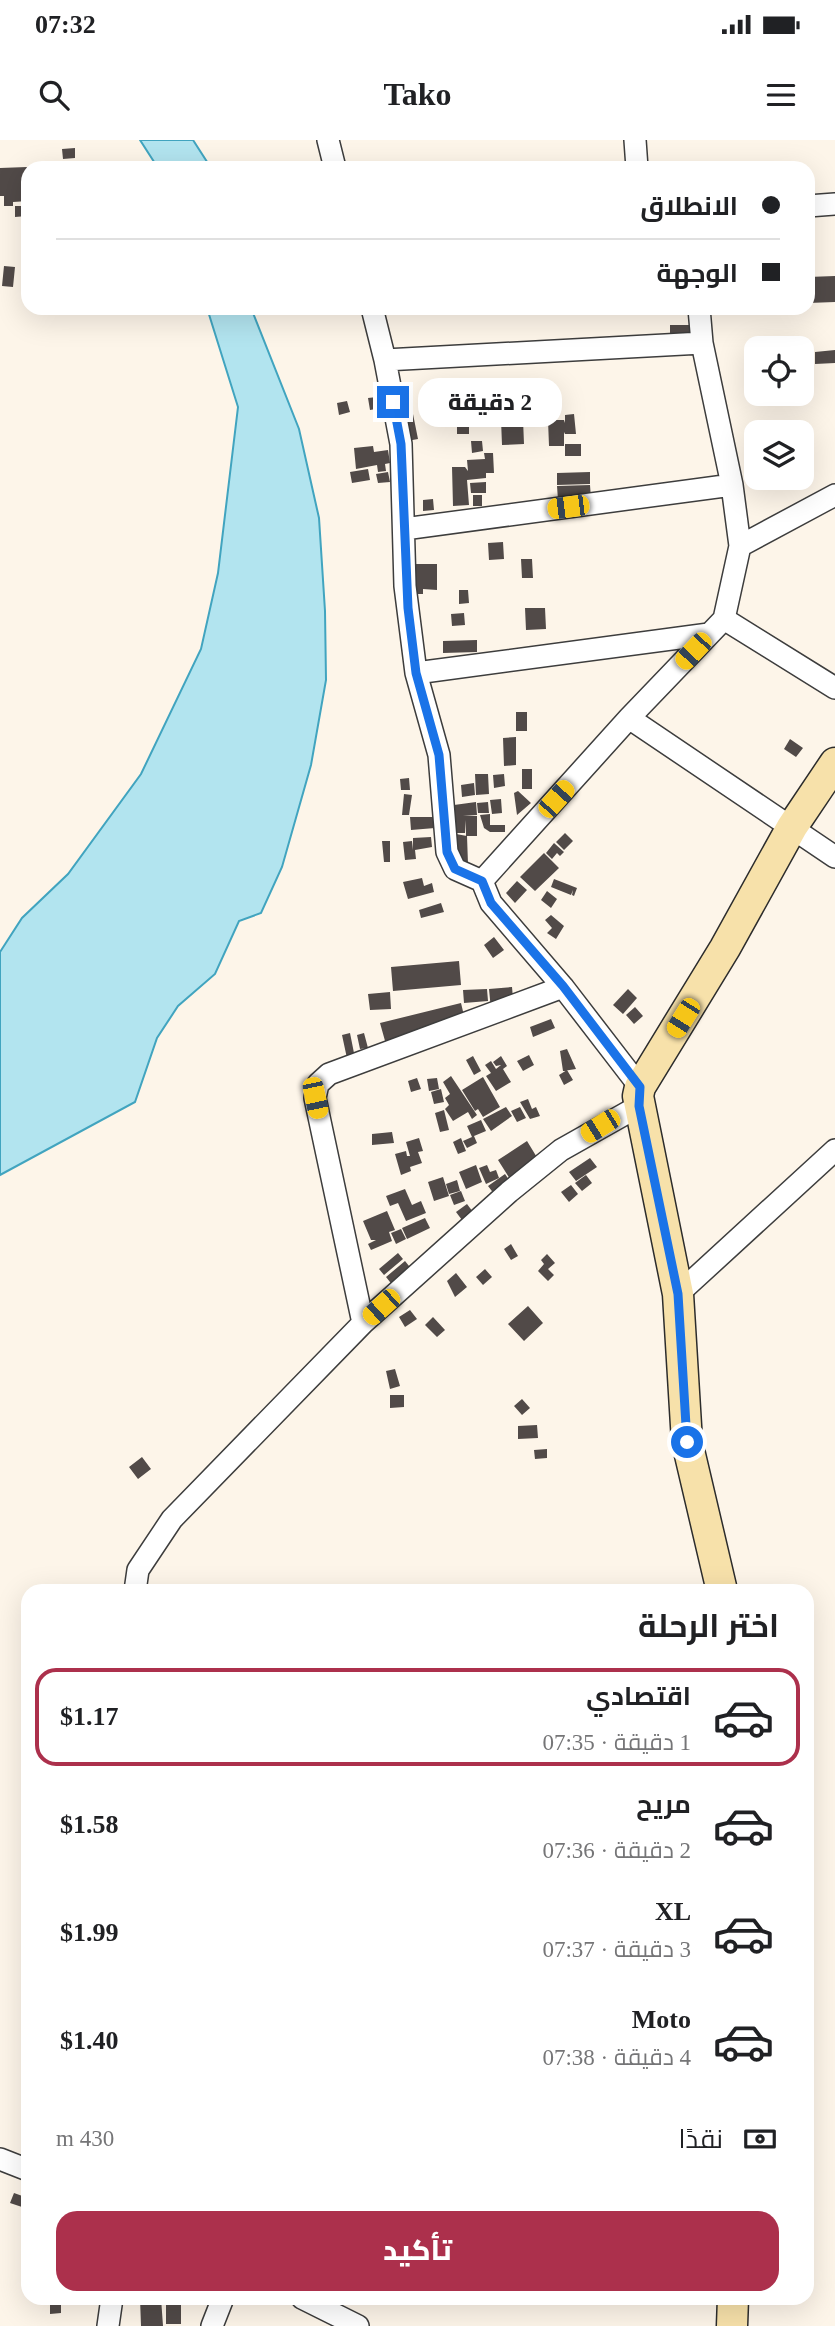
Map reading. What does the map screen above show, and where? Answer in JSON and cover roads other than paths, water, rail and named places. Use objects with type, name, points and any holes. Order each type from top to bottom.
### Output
[{"type":"street","points":[[328,140],[333,161]]},
{"type":"street","points":[[635,140],[636,161]]},
{"type":"street","points":[[815,205],[835,204]]},
{"type":"street","points":[[374,315],[401,444],[405,586],[416,673],[439,755],[447,852],[455,869],[482,881],[491,903],[563,986],[640,1097],[678,1294],[687,1442],[720,1584]]},
{"type":"street","points":[[482,881],[629,718],[717,626],[740,546],[732,485],[702,343],[700,315]]},
{"type":"street","points":[[385,360],[702,343]]},
{"type":"street","points":[[404,529],[732,485]]},
{"type":"street","points":[[740,546],[835,495]]},
{"type":"street","points":[[416,673],[717,626],[835,688]]},
{"type":"street","points":[[629,718],[835,857]]},
{"type":"street","points":[[136,1584],[138,1570],[172,1519],[363,1323],[509,1192],[561,1150],[640,1097],[792,827],[835,763]]},
{"type":"street","points":[[363,1323],[315,1098],[318,1084],[329,1074],[563,986]]},
{"type":"street","points":[[678,1294],[835,1150]]},
{"type":"street","points":[[0,2158],[21,2167]]},
{"type":"street","points":[[107,2326],[112,2305]]},
{"type":"street","points":[[212,2326],[220,2305]]},
{"type":"street","points":[[316,2305],[358,2326]]},
{"type":"street","points":[[732,2326],[733,2305]]},
{"type":"water","points":[[140,140],[193,140],[206,161],[154,161]]},
{"type":"water","points":[[209,315],[254,315],[299,429],[319,518],[326,680],[311,765],[282,867],[261,913],[239,921],[215,974],[178,1006],[157,1038],[135,1102],[0,1175],[0,952],[22,918],[68,874],[141,774],[201,649],[218,573],[238,407]]}]
